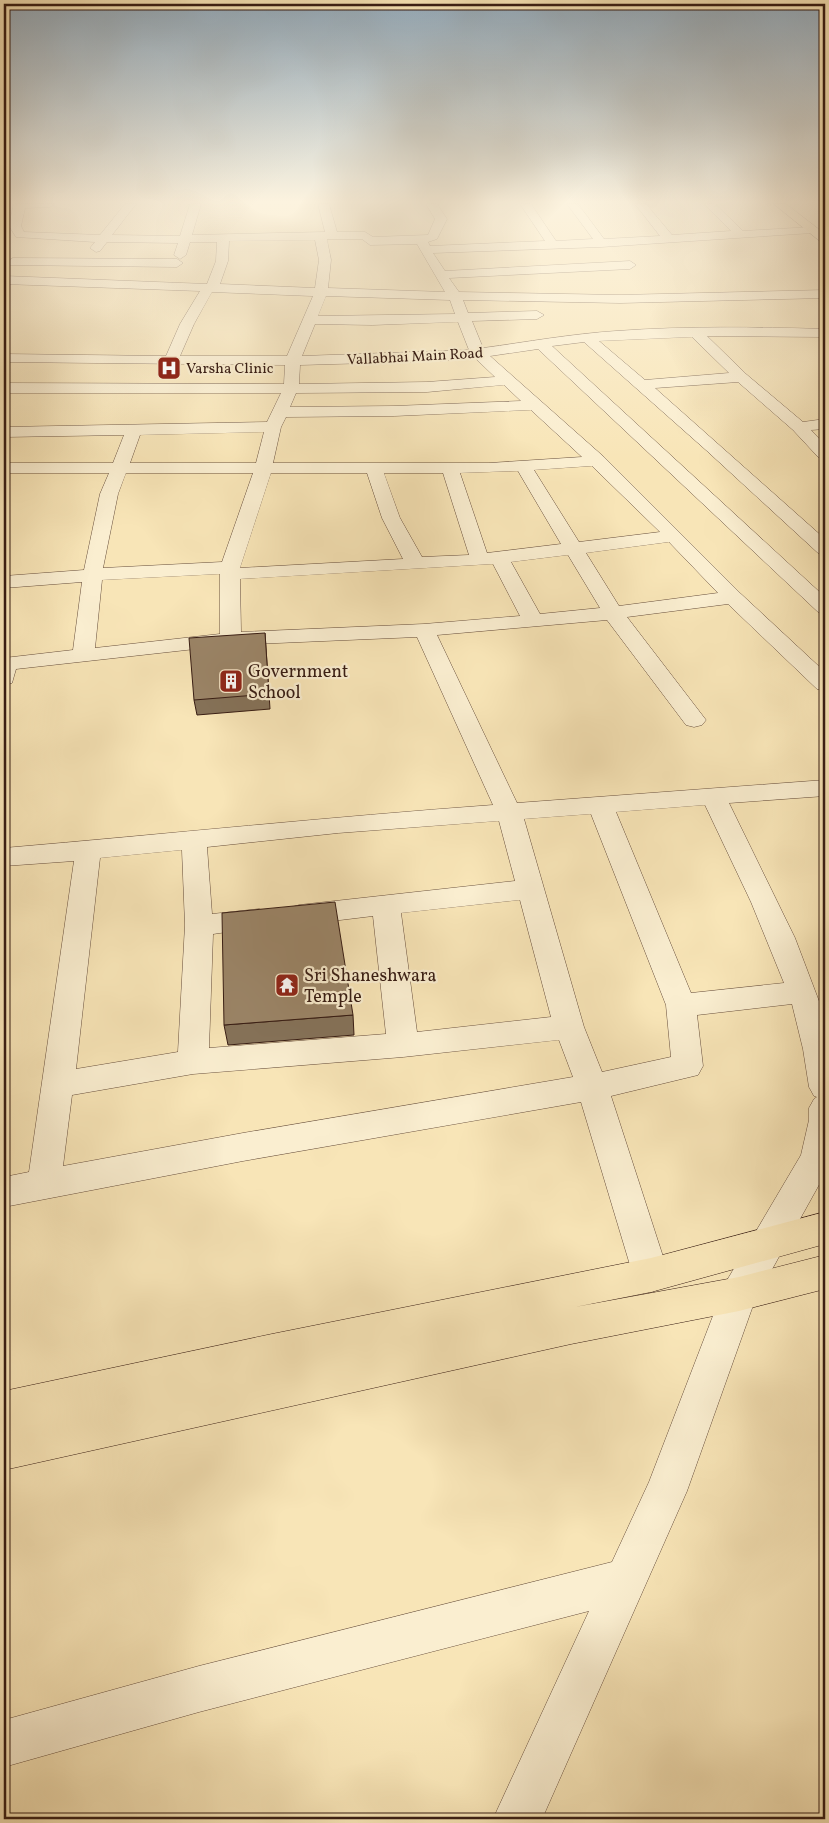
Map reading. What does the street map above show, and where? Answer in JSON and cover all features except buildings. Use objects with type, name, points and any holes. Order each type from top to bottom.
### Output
[{"type":"main road","points":[[4,1411],[272,1352],[651,1275],[825,1229]]},
{"type":"main road","points":[[4,1450],[73,1433],[551,1330],[739,1294],[825,1272]]},
{"type":"street","points":[[40,296],[46,289]]},
{"type":"street","points":[[172,361],[187,324],[209,289]]},
{"type":"street","points":[[234,289],[455,297],[657,298],[825,294]]},
{"type":"street","points":[[230,639],[230,571],[264,467],[276,420],[291,388],[293,360],[321,289]]},
{"type":"street","points":[[450,289],[464,317],[478,353],[598,461],[733,597],[825,684]]},
{"type":"street","points":[[649,289],[657,298]]},
{"type":"street","points":[[308,320],[387,326],[464,317],[552,315]]},
{"type":"street","points":[[694,331],[741,378],[799,427],[825,454]]},
{"type":"street","name":"Vallabhai Main Road","points":[[4,358],[246,362],[416,358],[478,353],[587,338],[694,331],[825,333]]},
{"type":"street","points":[[587,338],[825,548]]},
{"type":"street","points":[[541,344],[825,608]]},
{"type":"street","points":[[403,346],[416,358]]},
{"type":"street","points":[[641,385],[741,378]]},
{"type":"street","points":[[4,388],[427,388],[508,380]]},
{"type":"street","points":[[4,432],[134,430],[535,404]]},
{"type":"street","points":[[799,427],[825,424]]},
{"type":"street","points":[[83,655],[96,550],[109,494],[134,430]]},
{"type":"street","points":[[108,448],[127,448]]},
{"type":"street","points":[[4,468],[450,468],[598,461]]},
{"type":"street","points":[[523,466],[572,549],[613,613],[694,720]]},
{"type":"street","points":[[374,468],[391,518],[415,563]]},
{"type":"street","points":[[450,468],[490,558],[533,621]]},
{"type":"street","points":[[4,582],[93,575],[230,571],[490,558],[674,536]]},
{"type":"street","points":[[4,678],[6,664],[83,655],[230,639],[424,630],[533,621],[613,613],[733,597]]},
{"type":"street","points":[[424,630],[509,812],[569,1027],[592,1087],[651,1275]]},
{"type":"street","points":[[4,857],[88,851],[338,825],[600,804],[714,796],[824,792]]},
{"type":"street","points":[[714,796],[778,930],[802,992],[822,1057],[825,1087]]},
{"type":"street","points":[[4,1192],[253,1146],[592,1087],[687,1066],[681,1005],[600,804]]},
{"type":"street","points":[[193,1062],[199,925],[194,840]]},
{"type":"street","points":[[44,1185],[79,934],[88,851]]},
{"type":"street","points":[[199,925],[530,890]]},
{"type":"street","points":[[386,906],[403,1045]]},
{"type":"street","points":[[681,1005],[802,992]]},
{"type":"street","points":[[58,1085],[193,1062],[403,1045],[569,1027]]},
{"type":"street","points":[[517,1819],[666,1491],[739,1294],[765,1245],[816,1158],[825,1120],[825,1108]]},
{"type":"street","points":[[4,1744],[199,1689],[625,1580]]},
{"type":"place","name":"Varsha Clinic","points":[[169,368]]},
{"type":"place","name":"Government School","points":[[231,681]]},
{"type":"place","name":"Sri Shaneshwara Temple","points":[[287,985]]}]
